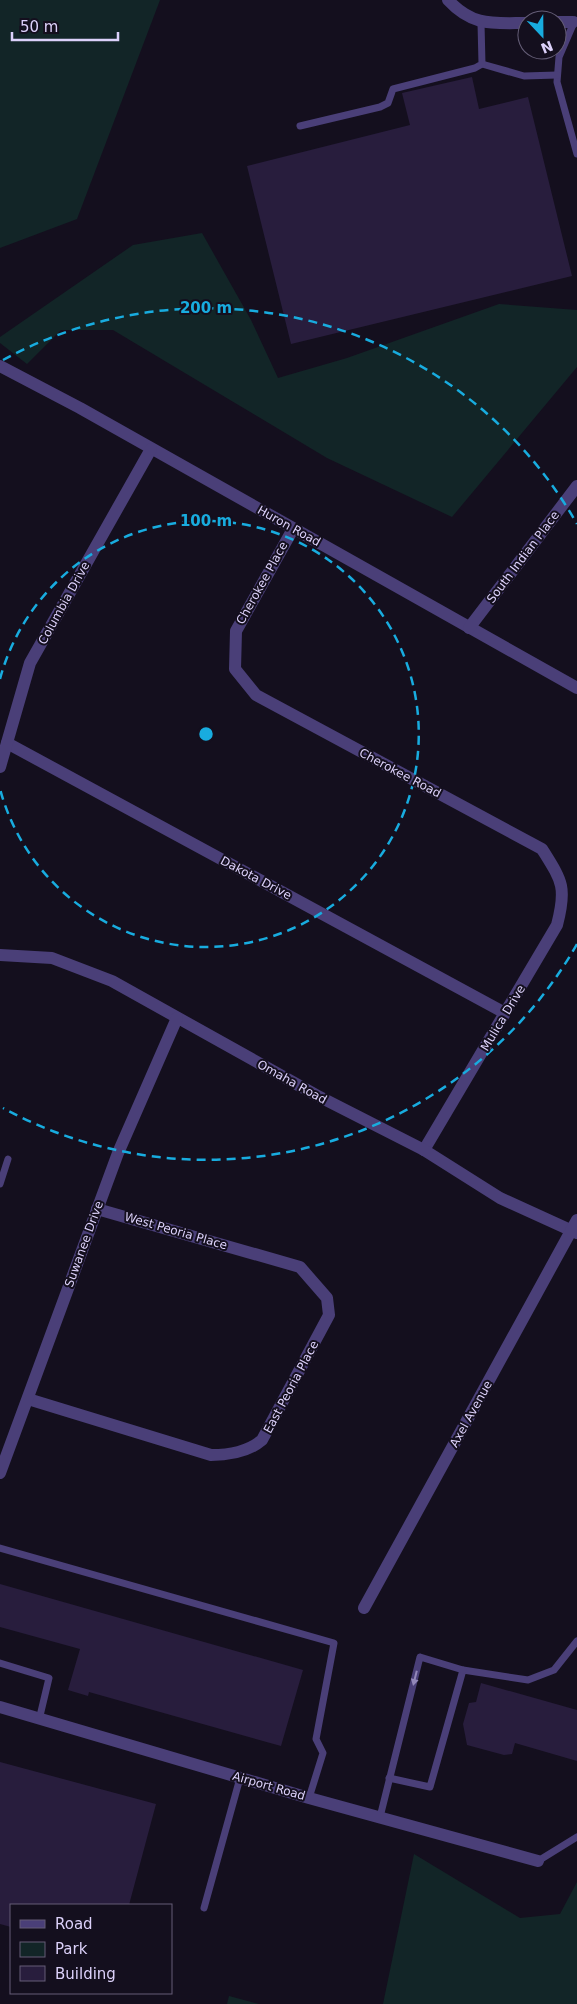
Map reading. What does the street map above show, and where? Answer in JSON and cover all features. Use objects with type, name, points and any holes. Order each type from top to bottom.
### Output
[{"type":"street","points":[[448,0],[458,11],[481,24],[517,23]]},
{"type":"street","name":"Huron Road","points":[[0,366],[151,448],[577,688]]},
{"type":"street","name":"Columbia Drive","points":[[0,767],[30,663],[151,448]]},
{"type":"street","name":"South Indian Place","points":[[469,628],[577,486]]},
{"type":"street","name":"Cherokee Place","points":[[236,669],[236,631],[293,529]]},
{"type":"street","name":"Cherokee Road","points":[[236,669],[256,695],[542,849],[561,879]]},
{"type":"street","name":"Dakota Drive","points":[[7,743],[505,1014]]},
{"type":"street","name":"Mulica Drive","points":[[424,1150],[557,925],[563,900],[561,879]]},
{"type":"street","name":"Omaha Road","points":[[0,956],[52,958],[112,982],[316,1095],[424,1150],[500,1198],[575,1228]]},
{"type":"street","name":"Suwanee Drive","points":[[0,1473],[118,1153],[177,1018]]},
{"type":"street","name":"West Peoria Place","points":[[97,1209],[256,1253]]},
{"type":"street","name":"Axel Avenue","points":[[364,1608],[575,1228]]},
{"type":"street","name":"East Peoria Place","points":[[28,1399],[211,1455],[242,1452],[254,1447],[262,1440],[329,1315],[327,1298],[300,1267],[256,1253]]},
{"type":"street","name":"Airport Road","points":[[0,1707],[309,1798],[538,1861]]},
{"type":"lane","points":[[576,22],[559,57],[557,82],[577,154]]},
{"type":"lane","points":[[481,24],[482,64]]},
{"type":"lane","points":[[300,126],[380,107],[388,103],[393,89],[476,68],[482,64],[524,76],[557,75]]},
{"type":"lane","points":[[0,1184],[8,1158]]},
{"type":"lane","points":[[0,1548],[334,1643],[316,1739],[323,1753],[309,1798]]},
{"type":"lane","points":[[380,1818],[420,1657],[463,1670],[528,1680],[554,1670],[577,1641]]},
{"type":"lane","points":[[0,1663],[49,1678],[39,1720]]},
{"type":"lane","points":[[389,1778],[430,1787],[463,1670]]},
{"type":"lane","points":[[204,1908],[240,1778]]},
{"type":"lane","points":[[538,1861],[577,1837]]},
{"type":"green space","points":[[0,0],[160,0],[77,219],[0,248]]},
{"type":"green space","points":[[202,233],[251,320],[278,378],[347,358],[499,304],[577,310],[577,367],[452,517],[327,458],[113,330],[61,330],[27,364],[0,343],[0,337],[133,245]]},
{"type":"green space","points":[[414,1854],[520,1918],[560,1914],[577,1882],[577,2004],[383,2004]]},
{"type":"green space","points":[[229,1996],[259,2004],[227,2004]]},
{"type":"building","points":[[472,77],[479,109],[528,97],[572,276],[291,344],[247,166],[410,125],[402,93]]},
{"type":"building","points":[[0,1584],[303,1670],[281,1746],[89,1692],[88,1696],[68,1690],[80,1649],[0,1627]]},
{"type":"building","points":[[481,1683],[577,1710],[577,1761],[515,1743],[512,1754],[504,1755],[467,1745],[463,1724],[469,1703],[476,1702]]},
{"type":"building","points":[[0,1762],[156,1804],[129,1904],[10,1904],[10,1927],[0,1924]]}]
